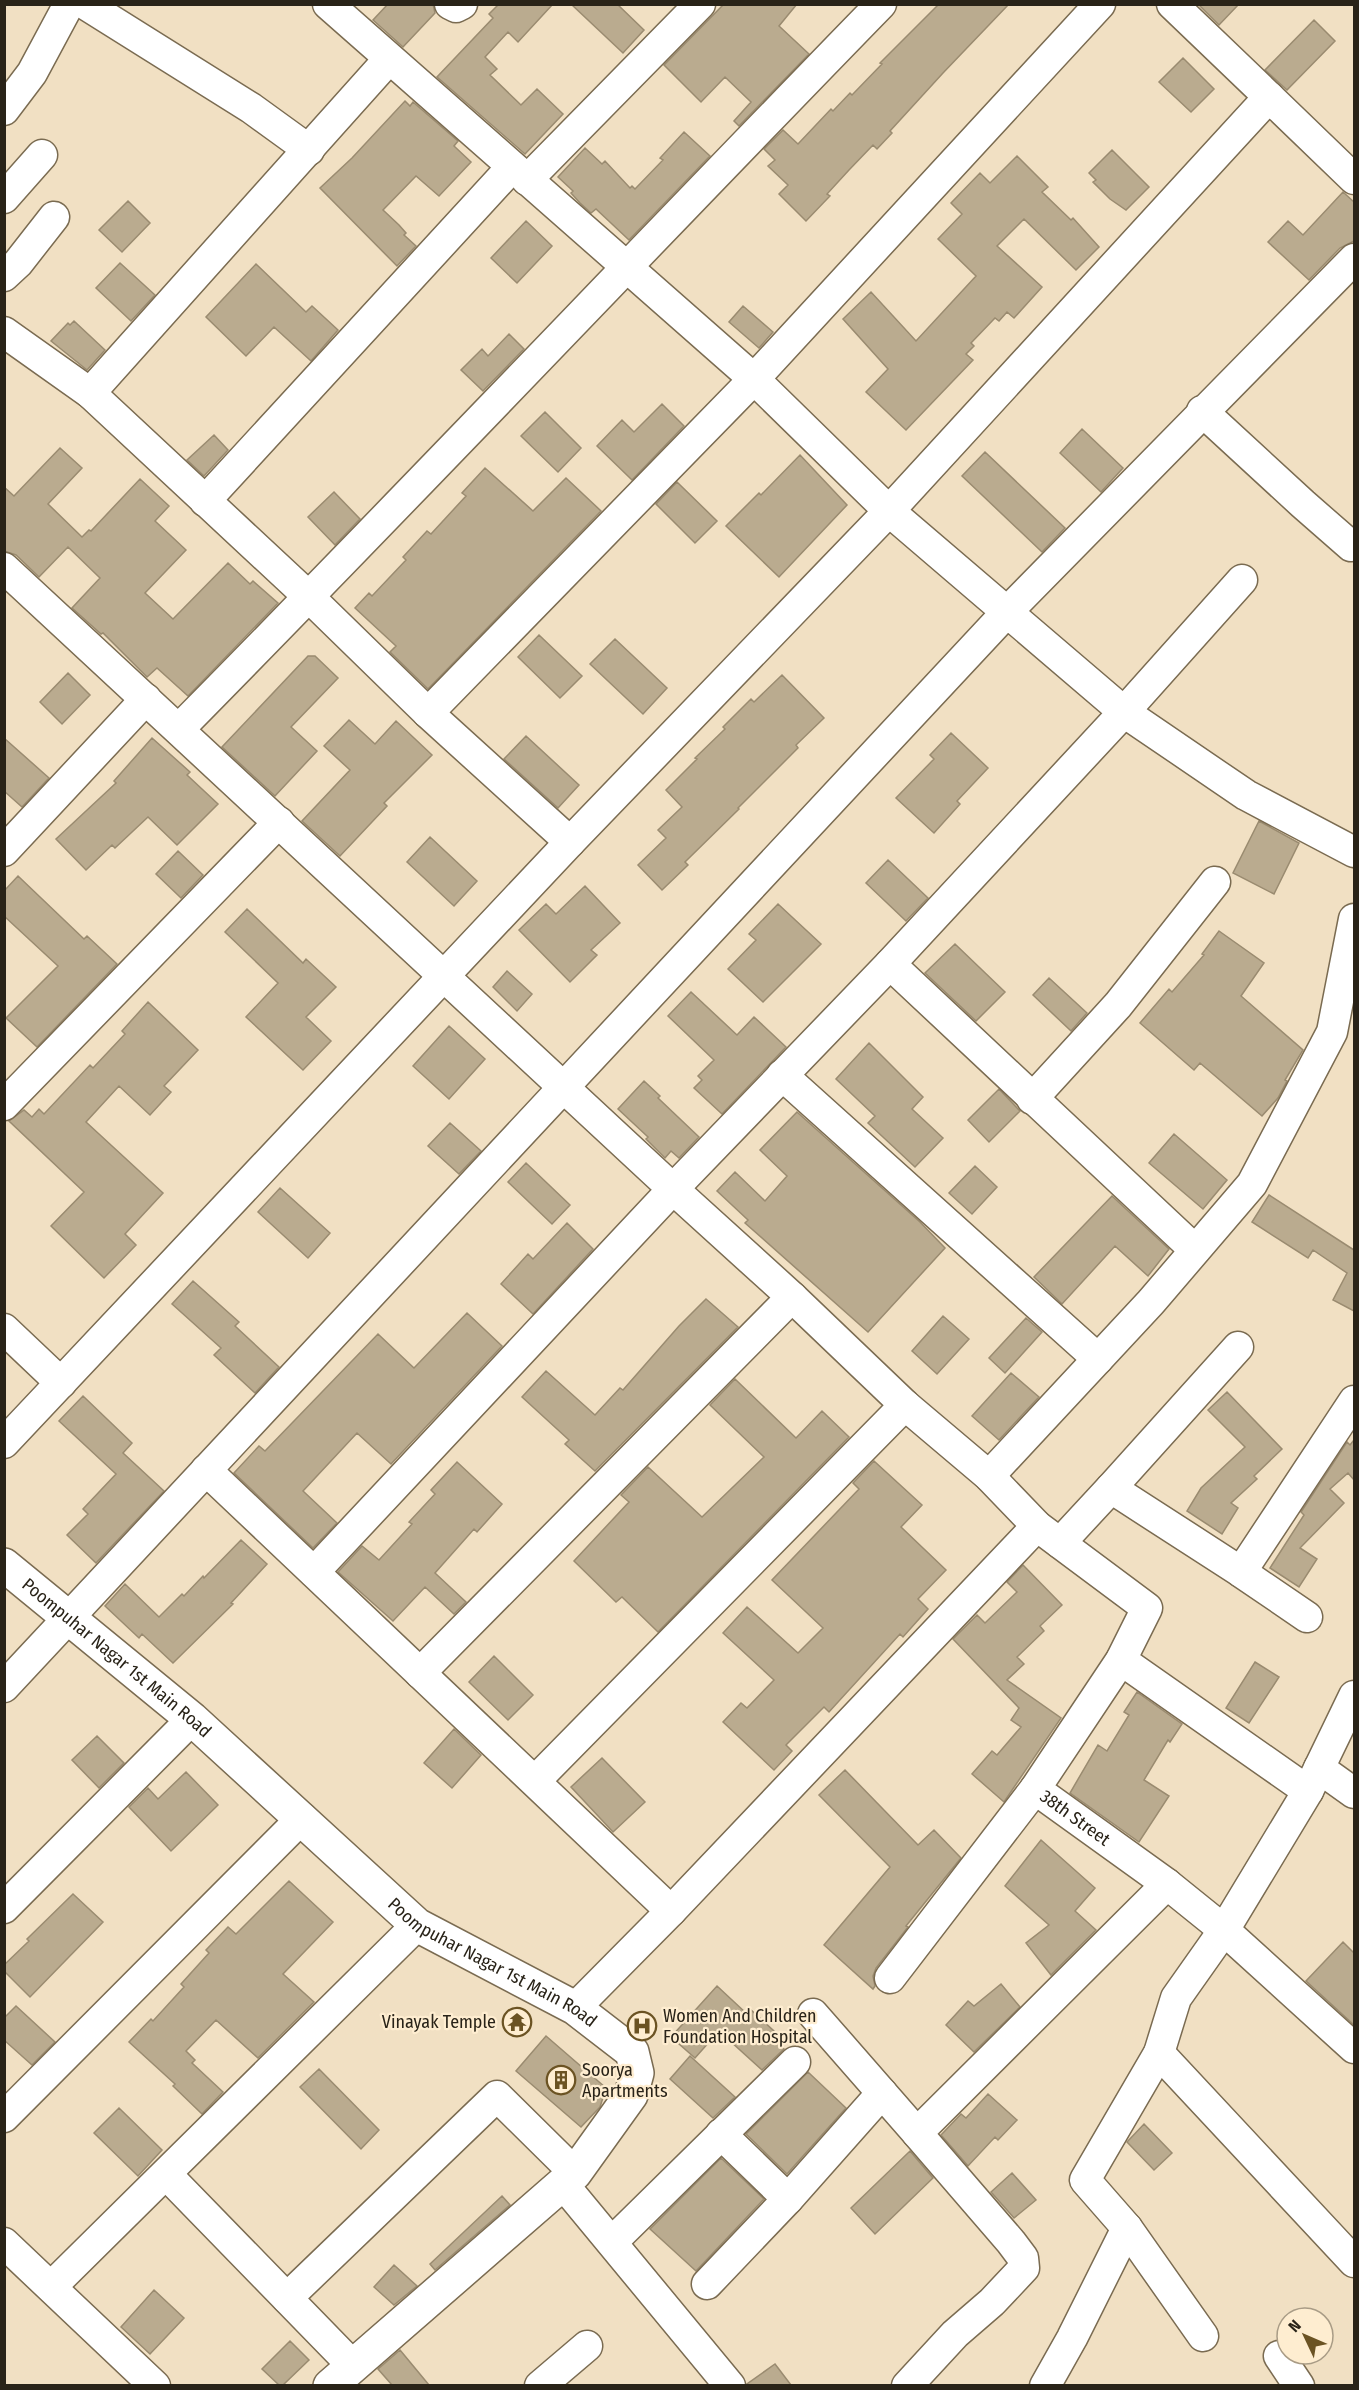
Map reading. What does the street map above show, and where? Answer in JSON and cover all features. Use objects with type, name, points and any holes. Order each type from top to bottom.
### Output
[{"type":"main road","name":"Poompuhar Nagar 1st Main Road","points":[[4,1565],[192,1719],[417,1925],[575,2008],[632,2052],[637,2073],[631,2095],[569,2178],[341,2375]]},
{"type":"street","points":[[7,101],[37,65],[69,4]]},
{"type":"street","points":[[85,4],[251,108],[309,150]]},
{"type":"street","points":[[328,4],[754,379],[889,511],[1124,712],[1246,795],[1354,852]]},
{"type":"street","points":[[450,4],[456,7],[462,4]]},
{"type":"street","points":[[205,501],[520,173],[700,4]]},
{"type":"street","points":[[179,729],[881,4]]},
{"type":"street","points":[[428,713],[754,379],[1100,4]]},
{"type":"street","points":[[1172,4],[1354,179]]},
{"type":"street","points":[[90,393],[389,58]]},
{"type":"street","points":[[4,1443],[570,842],[889,511],[1269,97]]},
{"type":"street","points":[[4,198],[42,155]]},
{"type":"street","points":[[9,263],[54,218]]},
{"type":"street","points":[[4,1687],[1006,612],[1354,259]]},
{"type":"street","points":[[4,332],[90,393],[309,597],[428,713],[570,842]]},
{"type":"street","points":[[1202,411],[1351,546]]},
{"type":"street","points":[[4,568],[792,1297],[905,1405],[989,1476],[1048,1535]]},
{"type":"street","points":[[314,1572],[673,1189],[890,964],[1124,712],[1242,580]]},
{"type":"street","points":[[4,851],[146,699]]},
{"type":"street","points":[[4,1105],[279,822]]},
{"type":"street","points":[[1032,1099],[1118,1005],[1215,882]]},
{"type":"street","points":[[989,1476],[1151,1302],[1252,1184],[1332,1032],[1354,919]]},
{"type":"street","points":[[890,964],[1195,1250]]},
{"type":"street","points":[[782,1076],[1098,1359]]},
{"type":"street","points":[[420,1673],[792,1297]]},
{"type":"street","points":[[4,1329],[61,1383]]},
{"type":"street","points":[[575,2008],[1048,1535],[1111,1488],[1238,1347]]},
{"type":"street","points":[[1241,1572],[1354,1401]]},
{"type":"street","points":[[535,1781],[905,1405]]},
{"type":"street","points":[[206,1470],[671,1911]]},
{"type":"street","points":[[1111,1488],[1307,1617]]},
{"type":"street","name":"38th Street","points":[[1048,1535],[1147,1608],[1121,1660],[1035,1789],[1167,1884],[1224,1930],[1354,2048]]},
{"type":"street","points":[[1121,1660],[1313,1779],[1354,1793]]},
{"type":"street","points":[[1203,2336],[1126,2228],[1085,2180],[1159,2053],[1176,1998],[1224,1930],[1313,1779],[1354,1696]]},
{"type":"street","points":[[4,1908],[192,1719]]},
{"type":"street","points":[[890,1978],[1035,1789]]},
{"type":"street","points":[[4,2117],[302,1818]]},
{"type":"street","points":[[916,2133],[1167,1884]]},
{"type":"street","points":[[51,2287],[417,1925]]},
{"type":"street","points":[[813,2014],[1023,2258],[1024,2268],[992,2302],[955,2334],[907,2385]]},
{"type":"street","points":[[1159,2053],[1354,2262]]},
{"type":"street","points":[[612,2242],[795,2062]]},
{"type":"street","points":[[707,2284],[788,2199],[882,2093]]},
{"type":"street","points":[[287,2298],[497,2096],[569,2178],[612,2242],[730,2385]]},
{"type":"street","points":[[721,2134],[788,2199]]},
{"type":"street","points":[[165,2174],[287,2298],[341,2375]]},
{"type":"street","points":[[1045,2385],[1072,2338],[1126,2228]]},
{"type":"street","points":[[4,2243],[51,2287],[142,2381]]},
{"type":"street","points":[[540,2385],[587,2346]]},
{"type":"street","points":[[1286,2366],[1299,2385]]},
{"type":"building","points":[[388,4],[433,4],[435,13],[403,47],[373,20]]},
{"type":"building","points":[[499,4],[553,4],[518,42],[508,32],[485,57],[497,69],[490,75],[521,105],[537,89],[563,114],[525,154],[437,77],[493,18],[489,14]]},
{"type":"building","points":[[571,4],[617,4],[644,30],[623,53]]},
{"type":"building","points":[[724,4],[797,4],[779,26],[809,54],[739,126],[734,121],[751,102],[725,77],[701,102],[664,65]]},
{"type":"building","points":[[939,4],[1009,4],[890,131],[892,133],[877,149],[873,145],[849,170],[827,194],[830,196],[806,221],[779,194],[788,185],[768,166],[775,160],[764,149],[783,130],[798,144],[831,109],[833,111],[850,93],[852,95],[882,64],[880,63]]},
{"type":"building","points":[[1198,4],[1239,4],[1219,25]]},
{"type":"building","points":[[1314,20],[1335,41],[1287,90],[1265,70]]},
{"type":"building","points":[[1183,58],[1214,89],[1191,112],[1159,82]]},
{"type":"building","points":[[405,101],[410,106],[413,102],[458,141],[454,146],[471,162],[439,196],[416,176],[383,210],[416,246],[397,266],[320,188],[352,158]]},
{"type":"building","points":[[684,132],[710,156],[629,240],[596,209],[591,213],[558,177],[585,148],[602,164],[605,161],[630,188],[632,186],[635,189],[663,160],[660,158]]},
{"type":"building","points":[[1112,150],[1149,187],[1126,210],[1110,199],[1093,182],[1096,180],[1089,173]]},
{"type":"building","points":[[1017,156],[1048,187],[1042,192],[1071,220],[1073,218],[1099,247],[1076,270],[1024,219],[997,246],[1042,287],[1014,318],[1007,312],[999,321],[995,318],[971,343],[974,346],[966,354],[973,360],[906,430],[866,392],[888,369],[843,319],[871,292],[916,341],[976,276],[938,239],[962,214],[951,203],[980,173],[990,183]]},
{"type":"building","points":[[1343,192],[1354,202],[1354,241],[1340,248],[1309,280],[1268,242],[1288,221],[1303,235]]},
{"type":"building","points":[[128,201],[150,223],[122,252],[99,230]]},
{"type":"building","points":[[526,221],[552,246],[517,283],[491,258]]},
{"type":"building","points":[[120,263],[155,295],[131,321],[96,288]]},
{"type":"building","points":[[256,264],[306,312],[312,306],[338,330],[311,361],[274,327],[246,356],[206,317]]},
{"type":"building","points":[[743,306],[773,332],[759,348],[729,322]]},
{"type":"building","points":[[74,321],[105,350],[87,370],[51,341],[68,323],[70,325]]},
{"type":"building","points":[[509,334],[524,349],[483,391],[461,370],[482,349],[488,356]]},
{"type":"building","points":[[662,404],[684,426],[632,480],[597,446],[622,420],[634,432]]},
{"type":"building","points":[[545,412],[581,448],[558,472],[521,436]]},
{"type":"building","points":[[1082,429],[1123,468],[1101,492],[1060,453]]},
{"type":"building","points":[[214,435],[228,450],[204,476],[187,460]]},
{"type":"building","points":[[60,448],[82,468],[48,504],[82,537],[89,530],[91,531],[140,479],[169,506],[155,521],[186,550],[145,593],[173,619],[228,563],[250,584],[253,581],[278,603],[188,696],[157,668],[147,677],[103,633],[101,634],[72,608],[100,578],[68,547],[39,577],[16,555],[4,551],[4,487],[14,496]]},
{"type":"building","points":[[985,452],[1065,528],[1042,552],[962,476]]},
{"type":"building","points":[[800,455],[847,505],[779,577],[726,526],[759,493],[761,495]]},
{"type":"building","points":[[485,468],[533,511],[566,478],[601,511],[428,689],[390,652],[396,646],[355,608],[369,593],[372,596],[406,560],[403,557],[427,531],[431,534],[466,496],[462,493]]},
{"type":"building","points":[[677,482],[717,521],[695,543],[656,504]]},
{"type":"building","points":[[334,492],[360,519],[335,545],[308,517]]},
{"type":"building","points":[[539,635],[582,676],[560,698],[518,657]]},
{"type":"building","points":[[615,639],[667,688],[643,714],[590,664]]},
{"type":"building","points":[[308,656],[315,656],[338,678],[291,727],[317,751],[275,796],[222,747]]},
{"type":"building","points":[[68,673],[90,695],[62,724],[40,702]]},
{"type":"building","points":[[782,675],[824,718],[796,745],[798,748],[685,862],[688,865],[662,890],[638,865],[666,838],[658,830],[682,807],[666,790],[751,699],[754,702]]},
{"type":"building","points":[[349,720],[375,744],[396,721],[432,755],[384,803],[387,806],[340,856],[302,821],[350,770],[324,746]]},
{"type":"building","points":[[951,733],[988,768],[957,801],[960,804],[934,833],[896,798],[934,759],[930,755]]},
{"type":"building","points":[[526,736],[579,785],[558,808],[504,759]]},
{"type":"building","points":[[4,738],[49,778],[22,807],[4,791]]},
{"type":"building","points":[[152,738],[190,772],[187,775],[218,804],[177,845],[148,817],[115,848],[112,845],[86,870],[56,839],[116,783],[114,781]]},
{"type":"building","points":[[1259,821],[1299,843],[1274,894],[1233,873]]},
{"type":"building","points":[[430,837],[477,881],[454,906],[407,862]]},
{"type":"building","points":[[178,851],[203,875],[181,898],[156,874]]},
{"type":"building","points":[[888,860],[928,898],[906,921],[866,883]]},
{"type":"building","points":[[18,876],[84,939],[87,936],[117,964],[37,1047],[6,1018],[58,966],[4,916],[4,891]]},
{"type":"building","points":[[585,886],[620,923],[591,950],[597,955],[570,982],[519,930],[546,904],[556,914]]},
{"type":"building","points":[[778,904],[821,944],[763,1002],[728,969],[756,940],[749,934]]},
{"type":"building","points":[[247,909],[303,963],[306,959],[336,987],[306,1017],[331,1041],[303,1070],[246,1017],[278,983],[225,932]]},
{"type":"building","points":[[1219,931],[1264,963],[1241,996],[1303,1050],[1285,1080],[1287,1081],[1278,1098],[1262,1116],[1200,1063],[1194,1070],[1140,1023],[1169,989],[1172,992],[1204,955],[1202,954]]},
{"type":"building","points":[[955,944],[1005,992],[976,1021],[925,973]]},
{"type":"building","points":[[507,971],[532,994],[517,1011],[493,987]]},
{"type":"building","points":[[1049,978],[1087,1013],[1071,1031],[1033,995]]},
{"type":"building","points":[[691,992],[737,1035],[754,1017],[786,1047],[722,1114],[694,1088],[702,1080],[698,1076],[714,1060],[668,1016]]},
{"type":"building","points":[[148,1002],[198,1050],[164,1086],[171,1092],[150,1115],[119,1086],[86,1122],[163,1193],[125,1234],[136,1245],[104,1278],[51,1226],[84,1192],[9,1121],[24,1110],[32,1117],[39,1109],[44,1114],[90,1065],[93,1068],[125,1034],[122,1031]]},
{"type":"building","points":[[449,1026],[485,1059],[449,1099],[413,1066]]},
{"type":"building","points":[[869,1043],[923,1097],[912,1109],[943,1138],[915,1167],[868,1123],[875,1116],[836,1079]]},
{"type":"building","points":[[644,1081],[660,1096],[658,1098],[699,1137],[679,1158],[671,1151],[665,1158],[646,1139],[648,1137],[618,1109]]},
{"type":"building","points":[[999,1089],[1020,1111],[989,1142],[968,1120]]},
{"type":"building","points":[[797,1112],[920,1222],[945,1248],[868,1332],[745,1223],[748,1220],[717,1191],[735,1172],[765,1201],[787,1176],[760,1150]]},
{"type":"building","points":[[450,1123],[481,1151],[459,1174],[428,1146]]},
{"type":"building","points":[[1174,1134],[1227,1180],[1203,1209],[1149,1163]]},
{"type":"building","points":[[526,1163],[570,1205],[552,1224],[508,1182]]},
{"type":"building","points":[[975,1166],[997,1187],[972,1214],[949,1193]]},
{"type":"building","points":[[280,1188],[330,1233],[308,1258],[258,1212]]},
{"type":"building","points":[[1269,1195],[1354,1250],[1354,1311],[1333,1300],[1347,1273],[1313,1250],[1308,1258],[1252,1222]]},
{"type":"building","points":[[1112,1196],[1169,1249],[1148,1276],[1115,1246],[1062,1304],[1034,1277]]},
{"type":"building","points":[[567,1223],[593,1249],[533,1314],[501,1284],[528,1254],[533,1259]]},
{"type":"building","points":[[193,1281],[239,1322],[235,1326],[279,1367],[255,1393],[214,1355],[221,1348],[172,1304]]},
{"type":"building","points":[[706,1299],[738,1327],[595,1471],[565,1444],[569,1440],[522,1397],[546,1371],[595,1415],[620,1388],[623,1390]]},
{"type":"building","points":[[467,1313],[502,1346],[391,1464],[357,1433],[303,1491],[337,1523],[313,1548],[234,1473],[259,1446],[265,1451],[378,1334],[414,1368]]},
{"type":"building","points":[[943,1316],[969,1339],[937,1374],[912,1351]]},
{"type":"building","points":[[1026,1318],[1042,1332],[1005,1373],[989,1358]]},
{"type":"building","points":[[1011,1373],[1039,1397],[999,1440],[972,1416]]},
{"type":"building","points":[[735,1379],[796,1438],[822,1411],[849,1437],[658,1632],[622,1597],[616,1602],[574,1561],[629,1502],[621,1495],[648,1467],[702,1517],[764,1457],[710,1405]]},
{"type":"building","points":[[1227,1392],[1282,1449],[1254,1476],[1257,1479],[1231,1503],[1238,1508],[1222,1534],[1187,1511],[1201,1488],[1245,1447],[1208,1410]]},
{"type":"building","points":[[83,1396],[132,1443],[123,1453],[164,1491],[96,1563],[67,1535],[88,1514],[83,1509],[116,1474],[59,1421]]},
{"type":"building","points":[[1354,1440],[1354,1480],[1348,1473],[1330,1489],[1344,1503],[1300,1548],[1317,1559],[1299,1587],[1270,1568],[1304,1515],[1301,1512],[1347,1442],[1350,1445]]},
{"type":"building","points":[[874,1461],[922,1505],[901,1527],[946,1570],[918,1599],[928,1609],[903,1637],[900,1634],[829,1712],[824,1707],[786,1745],[792,1751],[774,1770],[723,1722],[741,1703],[747,1708],[774,1680],[723,1633],[747,1607],[798,1653],[823,1628],[772,1580],[859,1489],[853,1483]]},
{"type":"building","points":[[457,1462],[502,1504],[477,1532],[474,1529],[435,1573],[466,1602],[454,1614],[425,1587],[393,1621],[338,1572],[362,1546],[379,1560],[412,1524],[409,1522],[435,1494],[431,1490]]},
{"type":"building","points":[[241,1540],[267,1564],[231,1603],[233,1604],[173,1663],[142,1634],[139,1638],[105,1606],[125,1584],[159,1617],[182,1594],[184,1596],[203,1576],[204,1578]]},
{"type":"building","points":[[1023,1565],[1062,1605],[1040,1626],[1044,1631],[1017,1657],[1024,1664],[1007,1680],[1061,1718],[1004,1802],[972,1774],[992,1751],[997,1755],[1021,1727],[1011,1720],[1019,1708],[953,1639],[977,1615],[985,1623],[1017,1592],[1007,1582]]},
{"type":"building","points":[[494,1656],[533,1695],[508,1720],[469,1682]]},
{"type":"building","points":[[1255,1662],[1279,1677],[1249,1723],[1226,1708]]},
{"type":"building","points":[[1137,1692],[1182,1724],[1170,1742],[1168,1740],[1144,1780],[1169,1796],[1139,1842],[1070,1793],[1098,1745],[1107,1751],[1129,1715],[1124,1712]]},
{"type":"building","points":[[454,1729],[481,1755],[452,1788],[424,1763]]},
{"type":"building","points":[[97,1736],[124,1763],[99,1788],[72,1760]]},
{"type":"building","points":[[602,1758],[645,1802],[613,1832],[571,1787]]},
{"type":"building","points":[[845,1770],[918,1845],[934,1830],[961,1858],[906,1926],[908,1927],[876,1968],[873,1976],[875,1986],[873,1989],[824,1945],[890,1867],[819,1795]]},
{"type":"building","points":[[186,1772],[218,1805],[171,1851],[129,1807],[148,1788],[158,1799]]},
{"type":"building","points":[[1041,1840],[1095,1888],[1075,1911],[1096,1930],[1051,1975],[1026,1943],[1049,1925],[1005,1886]]},
{"type":"building","points":[[289,1881],[333,1922],[283,1974],[314,2002],[258,2058],[216,2020],[186,2051],[195,2060],[192,2063],[223,2092],[202,2114],[173,2086],[175,2084],[129,2042],[151,2019],[153,2021],[184,1987],[181,1984],[209,1953],[206,1950],[228,1927],[236,1934]]},
{"type":"building","points":[[73,1894],[103,1922],[30,1997],[4,1971],[4,1965]]},
{"type":"building","points":[[1343,1942],[1354,1953],[1354,2025],[1306,1981]]},
{"type":"building","points":[[1001,1984],[1020,2007],[974,2052],[946,2025],[968,2001],[974,2006]]},
{"type":"building","points":[[717,1986],[746,2013],[750,2009],[785,2041],[781,2046],[784,2049],[762,2070],[719,2031],[695,2058],[671,2037]]},
{"type":"building","points":[[16,2006],[55,2042],[32,2065],[4,2040],[4,2018]]},
{"type":"building","name":"Soorya Apartments","points":[[546,2036],[606,2088],[600,2107],[581,2127],[516,2071]]},
{"type":"building","points":[[690,2056],[735,2097],[713,2118],[670,2079]]},
{"type":"building","points":[[319,2069],[379,2130],[361,2149],[300,2087]]},
{"type":"building","points":[[808,2072],[846,2108],[787,2174],[746,2134]]},
{"type":"building","points":[[988,2094],[1017,2120],[998,2140],[995,2137],[968,2166],[941,2135],[961,2114],[966,2118]]},
{"type":"building","points":[[119,2108],[162,2150],[138,2176],[94,2133]]},
{"type":"building","points":[[1144,2124],[1172,2153],[1154,2170],[1127,2142]]},
{"type":"building","points":[[910,2151],[933,2178],[875,2234],[851,2208]]},
{"type":"building","points":[[721,2158],[764,2199],[696,2271],[650,2229]]},
{"type":"building","points":[[1012,2173],[1036,2200],[1014,2218],[991,2192]]},
{"type":"building","points":[[502,2196],[510,2205],[435,2270],[430,2264]]},
{"type":"building","points":[[394,2265],[417,2286],[394,2305],[374,2287]]},
{"type":"building","points":[[154,2290],[184,2318],[150,2354],[121,2327]]},
{"type":"building","points":[[290,2341],[309,2360],[283,2385],[279,2385],[262,2369]]},
{"type":"building","points":[[400,2350],[429,2385],[392,2385],[378,2369]]},
{"type":"building","points":[[775,2364],[791,2385],[747,2385],[747,2384]]},
{"type":"place","name":"Vinayak Temple","points":[[517,2022]]},
{"type":"place","name":"Women And Children Foundation Hospital","points":[[642,2026]]},
{"type":"place","name":"Soorya Apartments","points":[[561,2080]]}]
